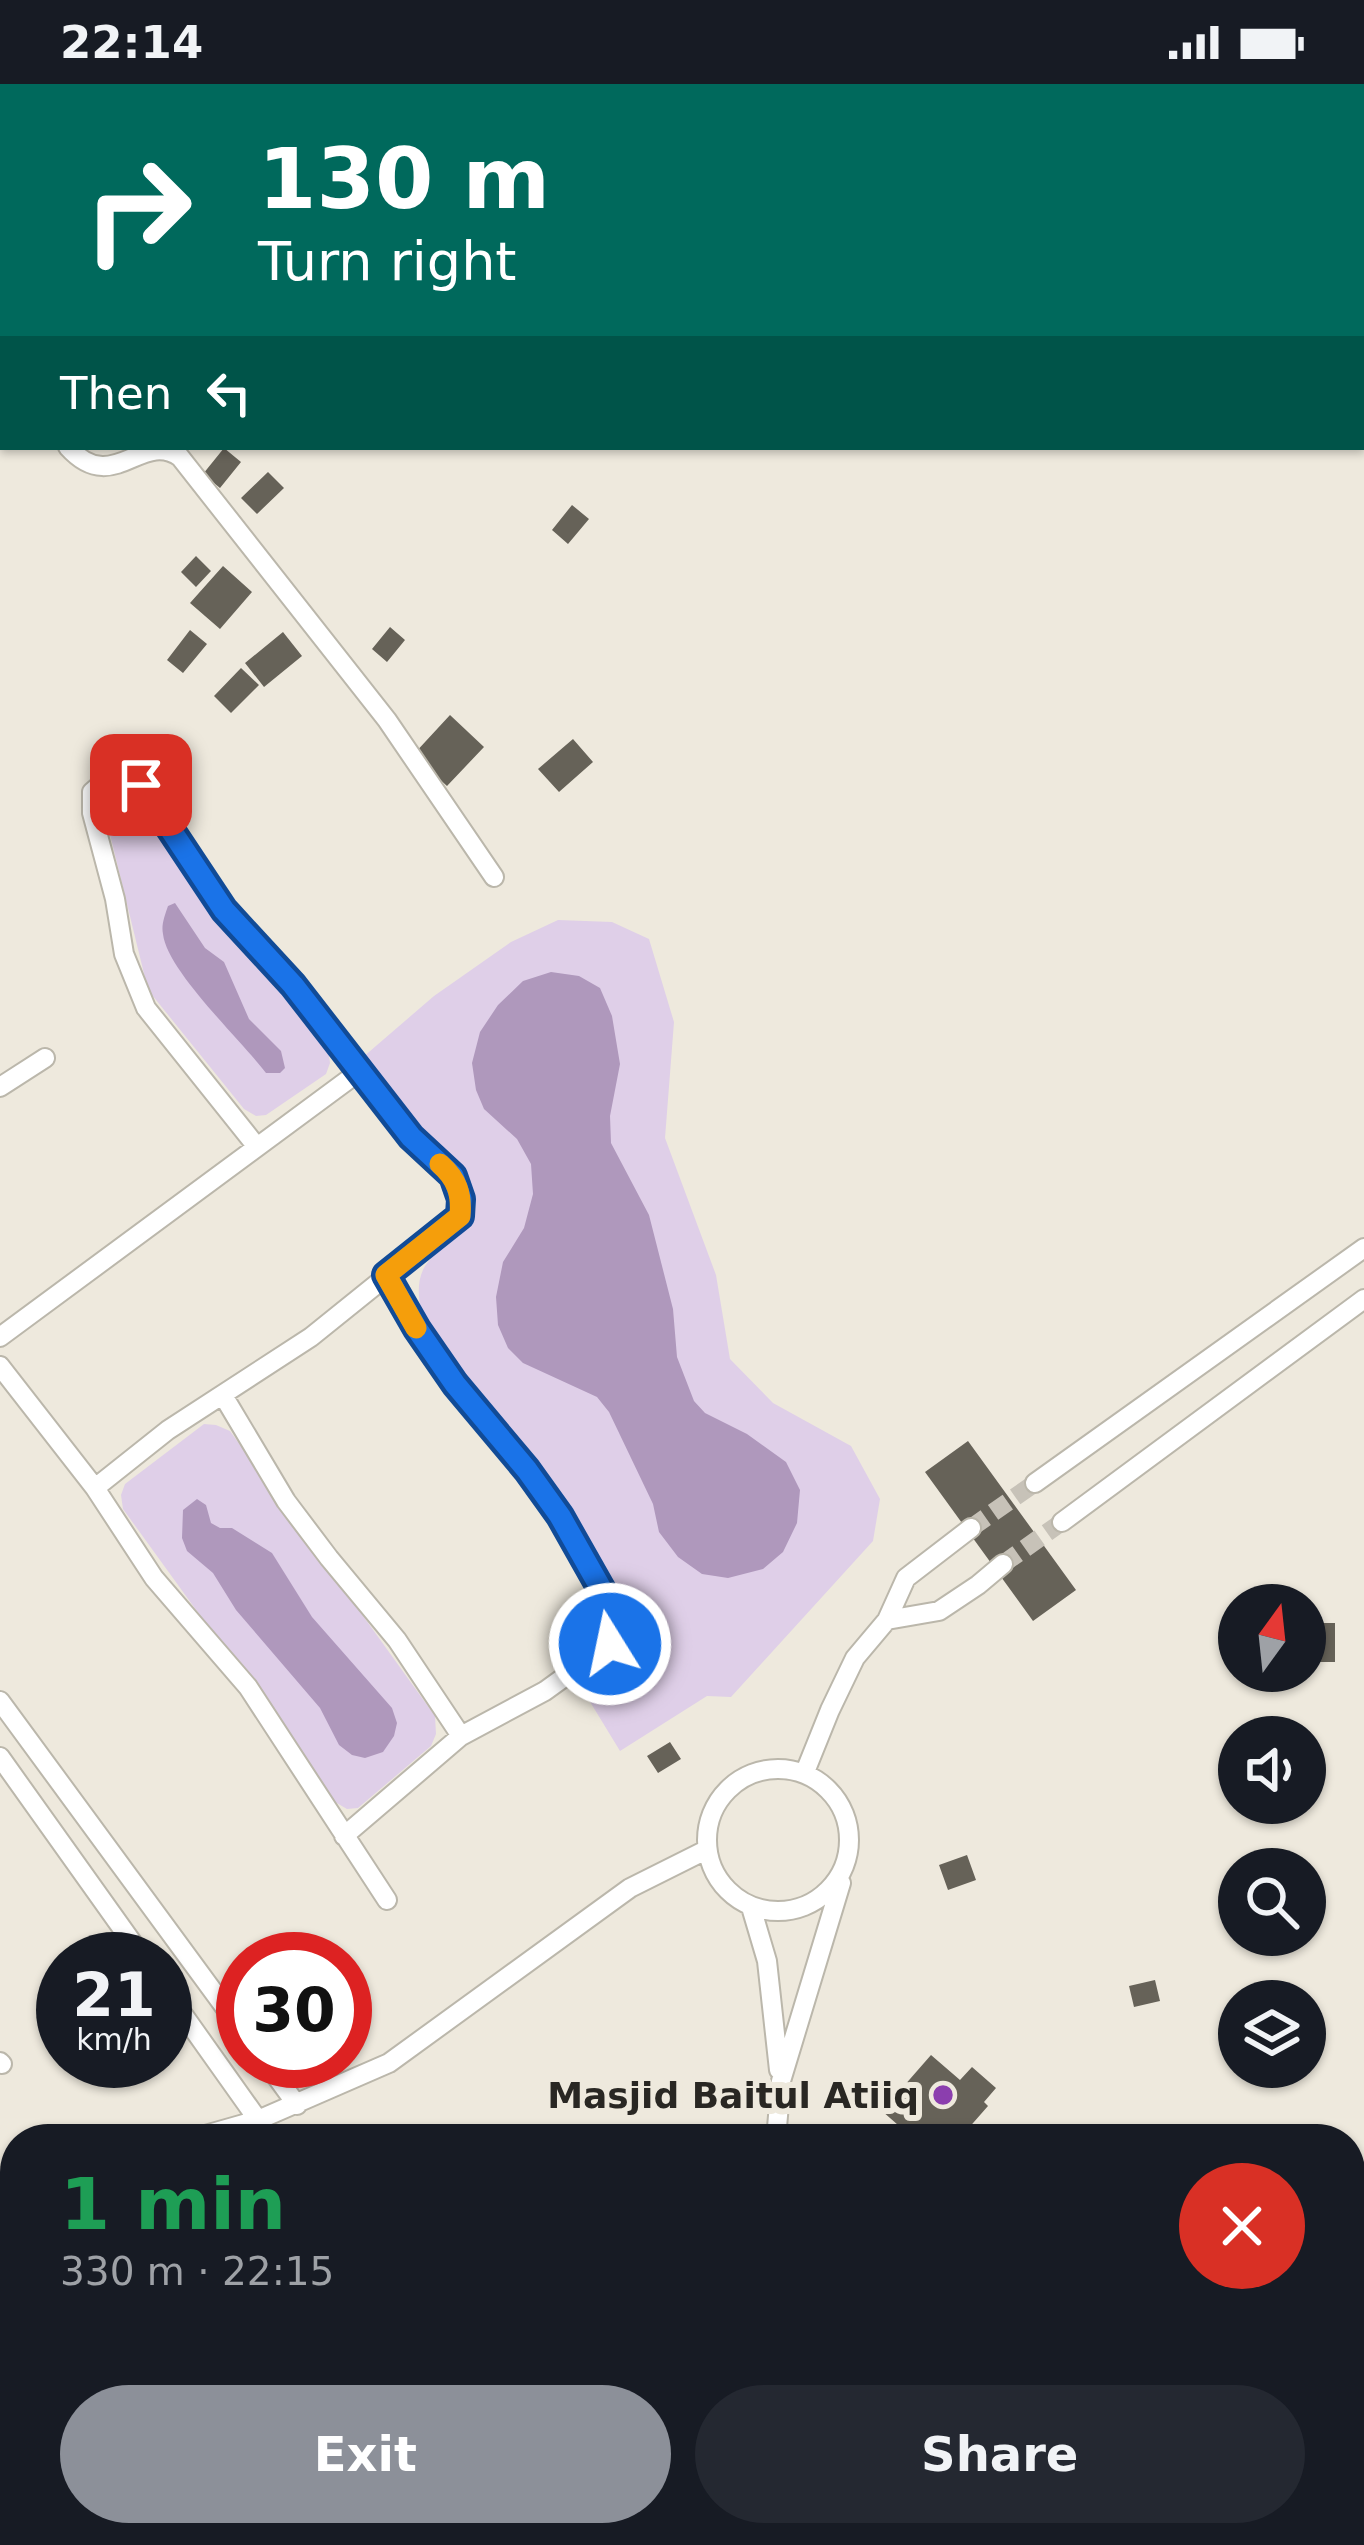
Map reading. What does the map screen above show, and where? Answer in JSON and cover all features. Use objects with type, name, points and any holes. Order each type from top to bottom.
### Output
[{"type":"street","points":[[71,450],[86,463],[103,468],[159,450]]},
{"type":"street","points":[[170,450],[387,720],[494,877]]},
{"type":"street","points":[[94,1488],[168,1430],[311,1337],[460,1216],[461,1199],[453,1176],[411,1137],[293,985],[224,910],[141,785],[125,776],[108,778],[92,792],[92,813],[124,954],[146,1007],[257,1147]]},
{"type":"street","points":[[0,1087],[45,1058]]},
{"type":"street","points":[[0,1337],[360,1071]]},
{"type":"street","points":[[1034,1483],[1364,1249]]},
{"type":"street","points":[[344,1836],[460,1736],[544,1691],[610,1644],[614,1627],[612,1608],[560,1516],[455,1384],[386,1275]]},
{"type":"street","points":[[1062,1522],[1364,1299]]},
{"type":"street","points":[[0,1366],[94,1488],[154,1579],[248,1687],[387,1900]]},
{"type":"street","points":[[224,1396],[286,1501],[397,1640],[460,1736]]},
{"type":"street","points":[[805,1772],[855,1658],[887,1620],[906,1578],[970,1528]]},
{"type":"street","points":[[887,1620],[939,1611],[1003,1564]]},
{"type":"street","points":[[0,1701],[216,1995]]},
{"type":"street","points":[[0,1757],[124,1932]]},
{"type":"street","points":[[777,2124],[781,2081],[846,1867],[850,1830],[835,1795],[805,1772],[767,1768],[732,1783],[710,1813],[706,1850],[721,1885],[751,1907],[788,1912],[823,1898],[846,1867]]},
{"type":"street","points":[[244,2124],[389,2062],[630,1888],[706,1850]]},
{"type":"street","points":[[751,1907],[766,1961],[781,2081]]},
{"type":"street","points":[[192,1970],[196,1967]]},
{"type":"street","points":[[192,2027],[258,2120]]},
{"type":"street","points":[[285,2088],[297,2105]]},
{"type":"shaded area","points":[[120,795],[130,795],[140,803],[223,929],[328,1048],[326,1074],[266,1115],[244,1109],[148,990],[104,810]]},
{"type":"shaded area","points":[[175,903],[205,948],[224,962],[249,1019],[281,1051],[285,1068],[280,1073],[266,1073],[177,967],[163,931],[168,906]]},
{"type":"shaded area","points":[[558,920],[612,922],[649,939],[674,1022],[665,1138],[716,1275],[730,1359],[773,1403],[851,1446],[880,1499],[873,1541],[731,1697],[707,1696],[620,1751],[578,1682],[603,1665],[620,1644],[628,1618],[626,1600],[563,1497],[427,1328],[419,1295],[423,1269],[465,1230],[475,1212],[475,1200],[470,1184],[362,1058],[434,996],[511,942]]},
{"type":"shaded area","points":[[551,972],[579,976],[600,988],[612,1016],[620,1064],[610,1116],[611,1143],[649,1215],[673,1309],[677,1357],[694,1401],[705,1413],[747,1434],[786,1462],[800,1490],[797,1523],[783,1552],[763,1569],[728,1578],[702,1574],[678,1557],[659,1532],[653,1504],[609,1412],[597,1397],[523,1363],[508,1348],[498,1325],[496,1297],[503,1262],[524,1228],[533,1194],[531,1164],[517,1139],[484,1109],[472,1063],[480,1032],[498,1005],[523,981]]},
{"type":"shaded area","points":[[204,1424],[230,1431],[435,1716],[431,1746],[358,1808],[347,1809],[335,1802],[123,1509],[125,1484]]},
{"type":"shaded area","points":[[197,1499],[206,1505],[211,1523],[232,1528],[272,1553],[312,1617],[392,1708],[397,1723],[383,1752],[365,1758],[339,1745],[320,1708],[236,1610],[213,1573],[187,1551],[182,1538],[183,1510]]},
{"type":"building","points":[[222,450],[241,462],[220,488],[203,474]]},
{"type":"building","points":[[268,472],[284,488],[257,514],[241,498]]},
{"type":"building","points":[[572,505],[589,519],[568,544],[552,530]]},
{"type":"building","points":[[196,556],[211,571],[196,587],[181,572]]},
{"type":"building","points":[[223,566],[252,592],[220,629],[190,603]]},
{"type":"building","points":[[390,627],[405,640],[387,662],[372,649]]},
{"type":"building","points":[[190,630],[207,644],[183,673],[167,660]]},
{"type":"building","points":[[283,632],[302,656],[264,687],[245,663]]},
{"type":"building","points":[[241,668],[259,685],[231,713],[214,696]]},
{"type":"building","points":[[450,715],[484,747],[447,786],[413,755]]},
{"type":"building","points":[[573,739],[593,762],[559,792],[538,769]]},
{"type":"building","points":[[968,1441],[1076,1590],[1033,1621],[925,1472]]},
{"type":"building","points":[[1326,1623],[1335,1623],[1335,1662],[1326,1662]]},
{"type":"building","points":[[670,1742],[681,1759],[658,1773],[647,1756]]},
{"type":"building","points":[[967,1855],[976,1880],[948,1890],[939,1865]]},
{"type":"building","points":[[1155,1980],[1160,2001],[1134,2007],[1129,1986]]},
{"type":"building","name":"Masjid Baitul Atiiq","points":[[931,2055],[960,2080],[972,2067],[996,2088],[972,2124],[897,2124],[882,2111]]},
{"type":"tunnel","points":[[971,1528],[1035,1483]]},
{"type":"tunnel","points":[[1003,1564],[1062,1522]]},
{"type":"slow traffic","points":[[416,1328],[386,1275],[460,1216],[461,1199],[453,1176],[440,1164]]},
{"type":"place","name":"Masjid Baitul Atiiq","points":[[943,2095]]},
{"type":"route","points":[[141,785],[224,910],[293,985],[411,1137],[453,1176],[461,1199],[460,1216],[386,1275],[455,1384],[560,1516],[612,1608],[610,1644]]}]
